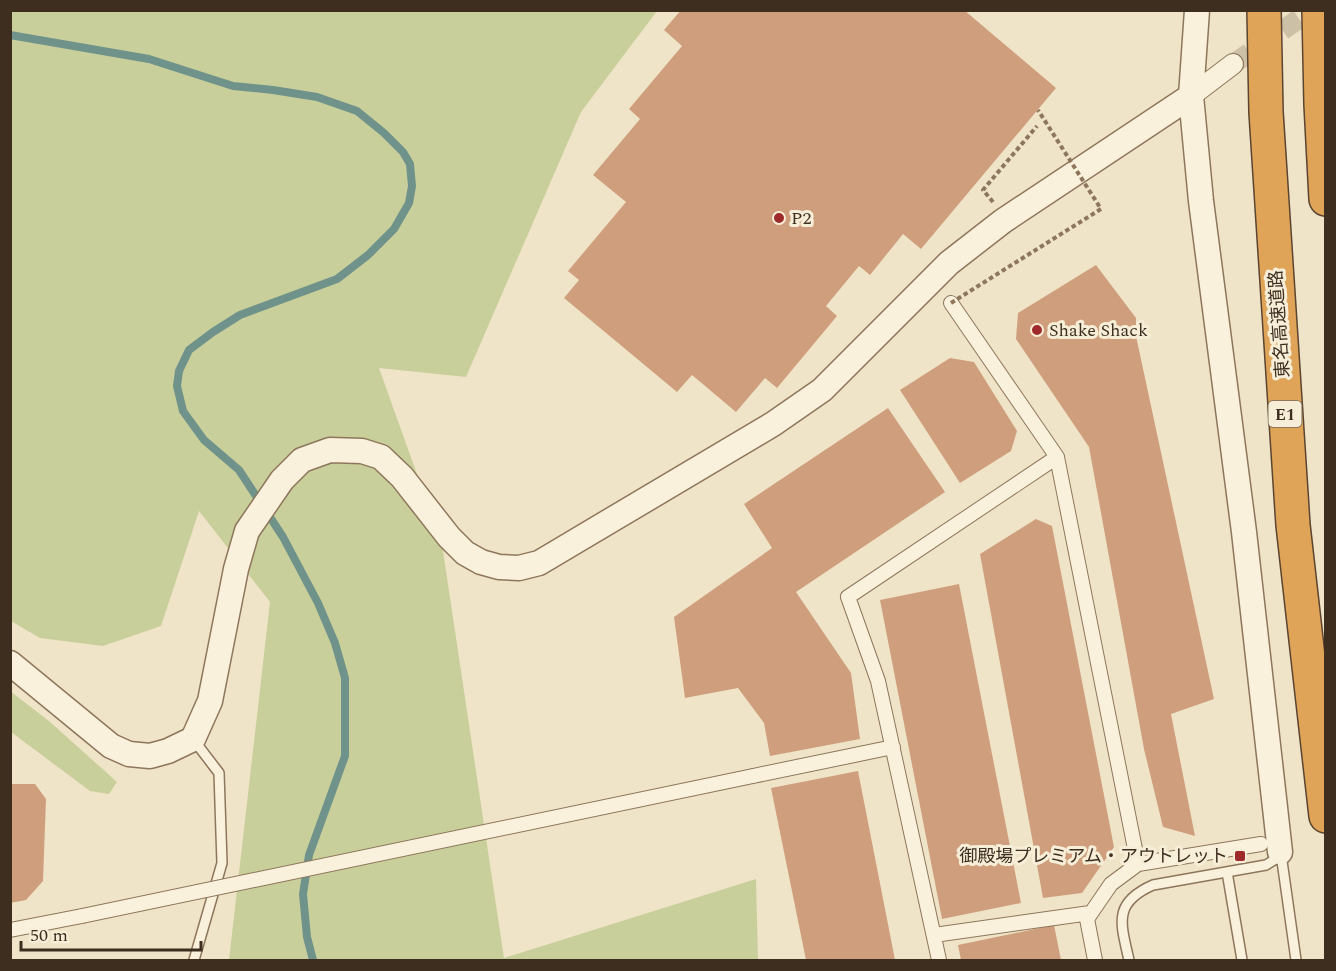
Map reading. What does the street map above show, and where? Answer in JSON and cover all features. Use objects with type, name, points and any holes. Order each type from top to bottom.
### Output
[{"type":"highway","name":"東名高速道路","points":[[1264,10],[1266,112],[1293,525],[1326,816]]},
{"type":"highway","points":[[1319,10],[1320,104],[1326,199]]},
{"type":"street","points":[[1095,960],[1087,919],[1111,884],[1138,864],[1270,848],[1244,532],[1201,201],[1191,96],[1197,10]]},
{"type":"street","points":[[10,663],[111,746],[129,754],[150,756],[168,751],[193,738],[210,701],[236,569],[253,535],[297,487],[306,466],[362,451],[381,457],[402,477],[449,537],[465,553],[481,562],[499,567],[519,568],[539,563],[773,424],[822,390],[949,263],[1003,221],[1191,96],[1233,64]]},
{"type":"street","points":[[951,303],[1057,457],[1138,864]]},
{"type":"street","points":[[939,960],[878,681],[848,597],[1057,457]]},
{"type":"street","points":[[10,930],[893,747]]},
{"type":"street","points":[[934,935],[1090,913]]},
{"type":"lane","points":[[193,738],[219,773],[222,863],[194,960]]},
{"type":"lane","points":[[1129,960],[1120,921],[1129,900],[1140,891],[1153,885],[1266,865],[1274,860],[1270,848]]},
{"type":"lane","points":[[1270,848],[1296,960]]},
{"type":"lane","points":[[1227,872],[1242,960]]},
{"type":"path","points":[[951,303],[1101,209],[1038,110]]},
{"type":"path","points":[[995,204],[983,190],[1037,126]]},
{"type":"path","points":[[1059,164],[1069,158]]},
{"type":"green space","points":[[10,11],[657,11],[581,112],[466,377],[379,368],[442,544],[504,958],[756,879],[758,960],[229,960],[270,602],[199,511],[161,626],[103,646],[40,638],[11,621]]},
{"type":"green space","points":[[10,691],[49,721],[117,782],[109,794],[90,791],[11,732]]},
{"type":"building","name":"P2","points":[[681,10],[964,10],[1056,88],[921,249],[903,234],[870,275],[859,266],[826,306],[837,316],[777,388],[765,378],[736,412],[692,375],[677,392],[564,298],[579,280],[568,271],[626,202],[593,175],[640,119],[629,109],[682,46],[664,30]]},
{"type":"building","points":[[1096,265],[1136,318],[1136,336],[1214,699],[1171,714],[1195,836],[1163,827],[1144,749],[1089,447],[1016,339],[1018,313]]},
{"type":"building","points":[[950,358],[974,362],[1017,431],[1011,451],[960,483],[900,390]]},
{"type":"building","points":[[888,408],[945,492],[796,592],[851,673],[860,739],[770,756],[764,723],[738,688],[685,698],[674,617],[772,548],[744,504]]},
{"type":"building","points":[[1036,519],[1052,526],[1114,847],[1082,893],[1043,898],[980,554]]},
{"type":"building","points":[[959,584],[1021,903],[942,919],[880,600]]},
{"type":"building","points":[[858,771],[895,960],[806,960],[771,788]]},
{"type":"building","points":[[10,784],[35,784],[46,799],[43,881],[26,900],[10,903]]},
{"type":"building","points":[[1054,925],[1061,960],[961,960],[958,945]]},
{"type":"waterway","points":[[10,35],[149,59],[233,86],[317,97],[357,111],[384,133],[403,152],[410,164],[412,186],[409,203],[394,229],[368,255],[337,279],[240,315],[213,332],[189,350],[179,371],[177,386],[183,411],[204,440],[239,470],[283,537],[318,603],[335,643],[345,678],[345,756],[309,855],[303,894],[307,937],[313,960]]},
{"type":"tunnel","points":[[1233,64],[1312,10]]},
{"type":"place","name":"P2","points":[[779,218]]},
{"type":"place","name":"Shake Shack","points":[[1037,330]]},
{"type":"place","name":"御殿場プレミアム・アウトレット","points":[[1240,856]]}]
